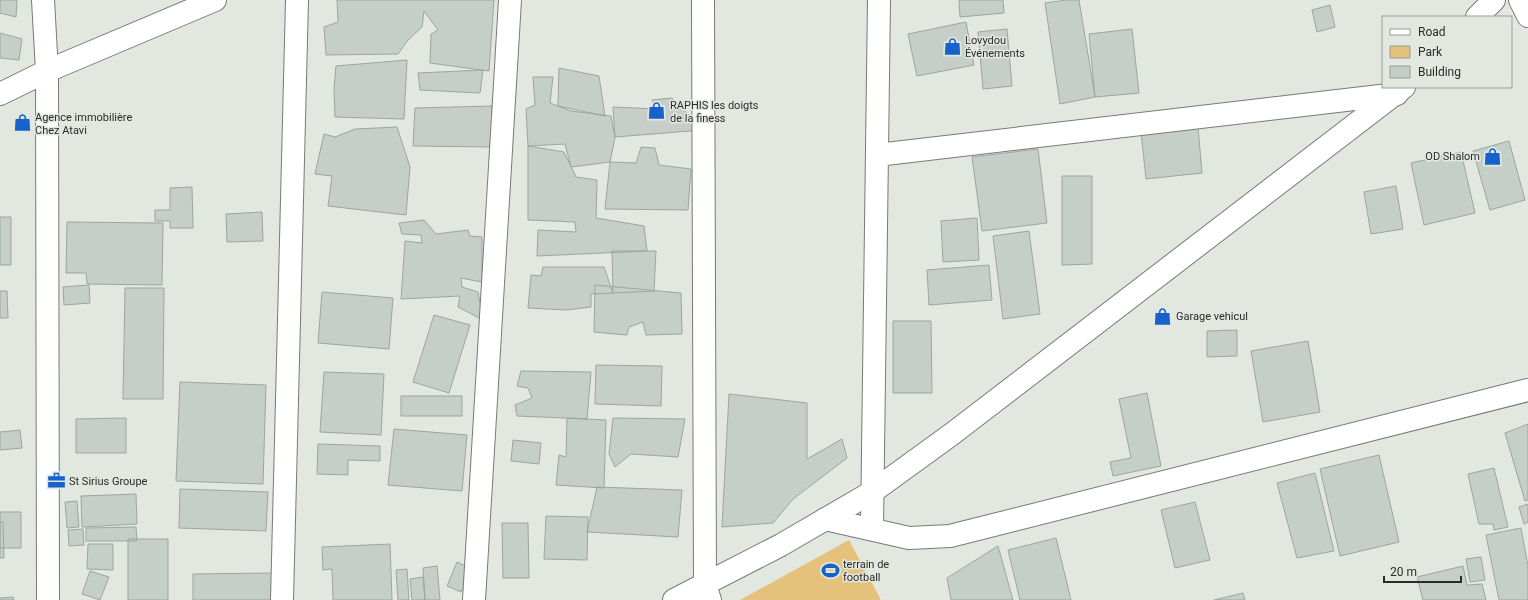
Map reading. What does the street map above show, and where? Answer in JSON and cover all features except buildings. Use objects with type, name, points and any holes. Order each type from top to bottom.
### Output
[{"type":"street","points":[[43,0],[47,71],[48,600]]},
{"type":"street","points":[[0,94],[47,71],[215,0]]},
{"type":"street","points":[[282,600],[296,0]]},
{"type":"street","points":[[474,600],[510,0]]},
{"type":"street","points":[[703,0],[708,593]]},
{"type":"street","points":[[872,528],[879,0]]},
{"type":"street","points":[[1478,16],[1494,0]]},
{"type":"street","points":[[1520,0],[1528,16]]},
{"type":"street","points":[[674,600],[708,593],[825,519],[872,492],[952,434],[1400,90]]},
{"type":"street","points":[[877,155],[1400,90]]},
{"type":"street","points":[[825,519],[872,528],[909,538],[950,536],[1528,390]]},
{"type":"green space","name":"terrain de football","points":[[849,540],[881,600],[740,600]]},
{"type":"place","name":"Lovydou Événements","points":[[952,46]]},
{"type":"place","name":"RAPHIS les doigts de la finess","points":[[657,111]]},
{"type":"place","name":"Agence immobilière Chez Atavi","points":[[22,123]]},
{"type":"place","name":"OD Shalom","points":[[1493,156]]},
{"type":"place","name":"Garage vehicul","points":[[1163,316]]},
{"type":"place","name":"St Sirius Groupe","points":[[56,481]]},
{"type":"place","name":"terrain de football","points":[[830,570]]}]
